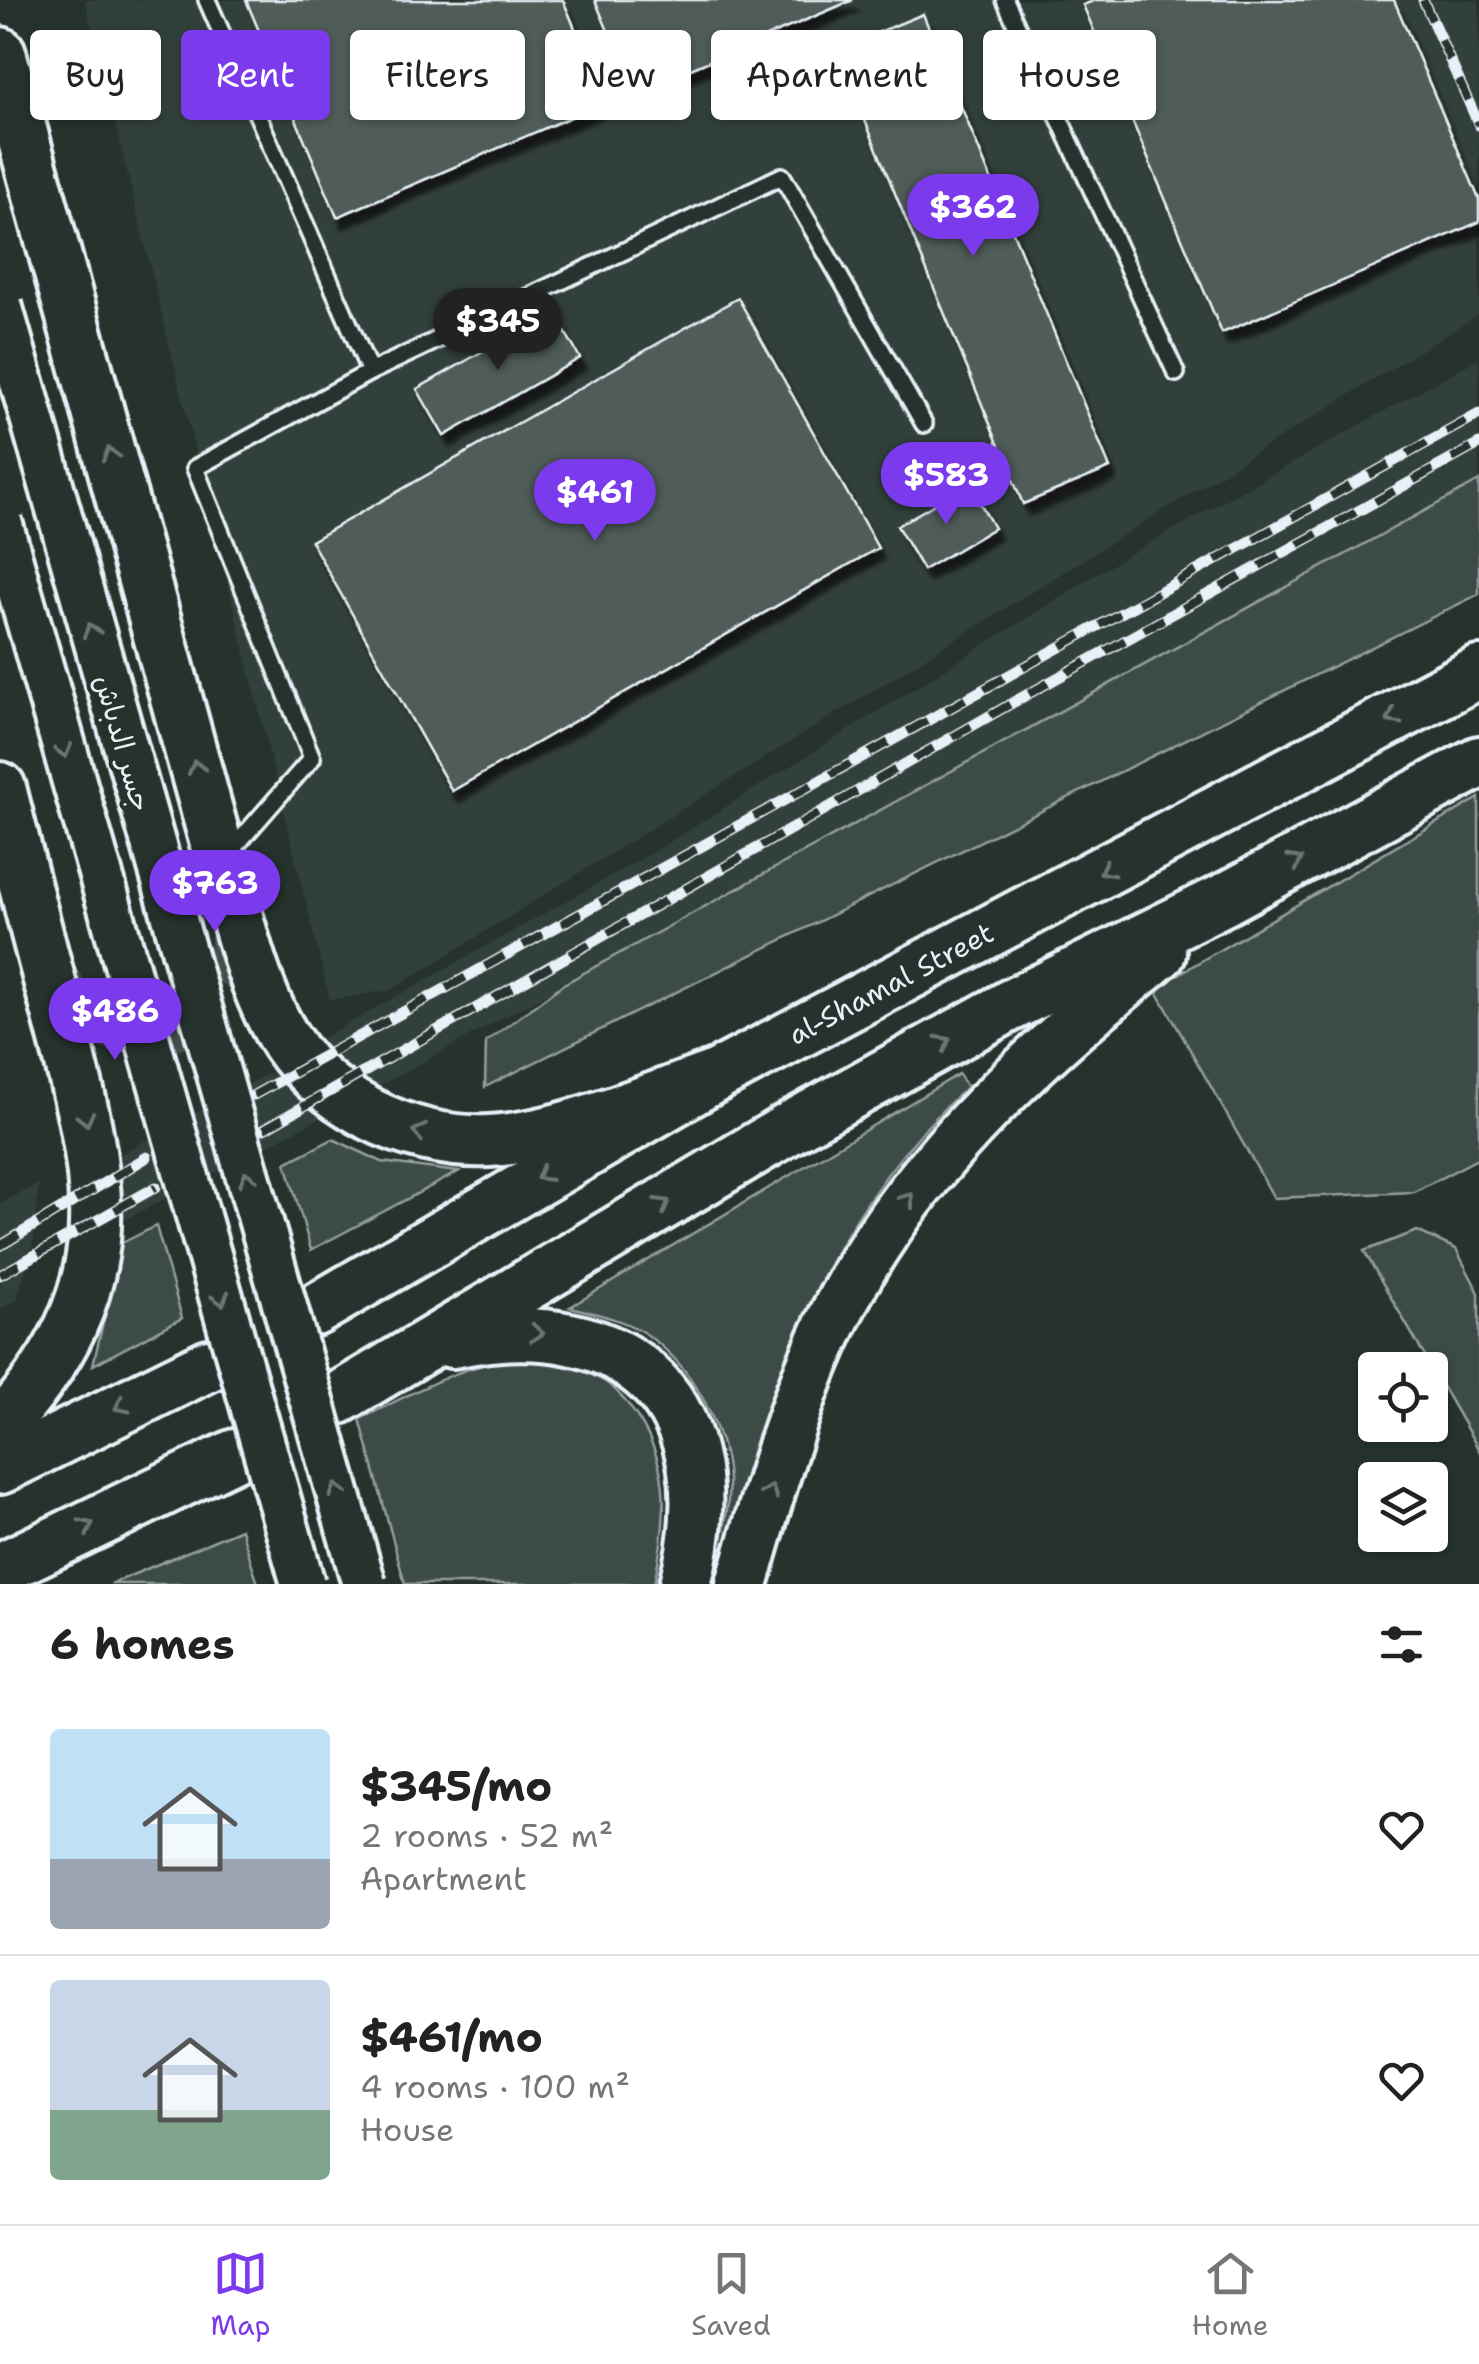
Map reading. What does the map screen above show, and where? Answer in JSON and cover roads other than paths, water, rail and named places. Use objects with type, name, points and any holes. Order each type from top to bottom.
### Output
[{"type":"highway","points":[[0,53],[221,862],[260,984],[285,1040],[327,1086],[391,1124],[430,1136],[492,1141],[576,1122],[716,1076]]},
{"type":"highway","name":"al-Shamal Street","points":[[315,1310],[716,1076],[1479,672]]},
{"type":"highway","points":[[339,1398],[800,1122],[1009,1006],[1225,899],[1479,762]]},
{"type":"highway","points":[[0,788],[92,1147],[98,1220],[73,1322],[52,1363],[0,1428]]},
{"type":"highway","points":[[742,1584],[822,1344],[851,1284],[893,1220],[929,1170],[990,1103],[1080,1020],[1225,899]]},
{"type":"highway","points":[[408,1357],[484,1335],[527,1331],[556,1334],[611,1352],[662,1392],[684,1428],[698,1478],[699,1510],[684,1584]]},
{"type":"highway","points":[[0,1468],[210,1365]]},
{"type":"highway","points":[[0,1569],[235,1455]]},
{"type":"main road","name":"جسر الدباش","points":[[0,305],[364,1584]]},
{"type":"main road","points":[[0,522],[304,1584]]},
{"type":"lane","points":[[207,0],[370,372]]},
{"type":"lane","points":[[1005,0],[1176,373]]},
{"type":"lane","points":[[221,862],[312,758],[195,468],[370,372],[782,176],[924,424]]},
{"type":"tunnel","points":[[44,960],[60,990],[84,1012],[111,1025],[141,1030],[170,1026],[197,1013],[218,991],[235,952],[235,905]]},
{"type":"tunnel","points":[[209,1365],[315,1310]]},
{"type":"tunnel","points":[[235,1455],[339,1398]]},
{"type":"railway","points":[[1423,0],[1479,125]]},
{"type":"railway","points":[[254,1095],[1479,414]]},
{"type":"railway","points":[[264,1129],[1021,698],[1479,444]]},
{"type":"railway","points":[[0,1246],[147,1157]]},
{"type":"railway","points":[[0,1275],[156,1187]]}]
